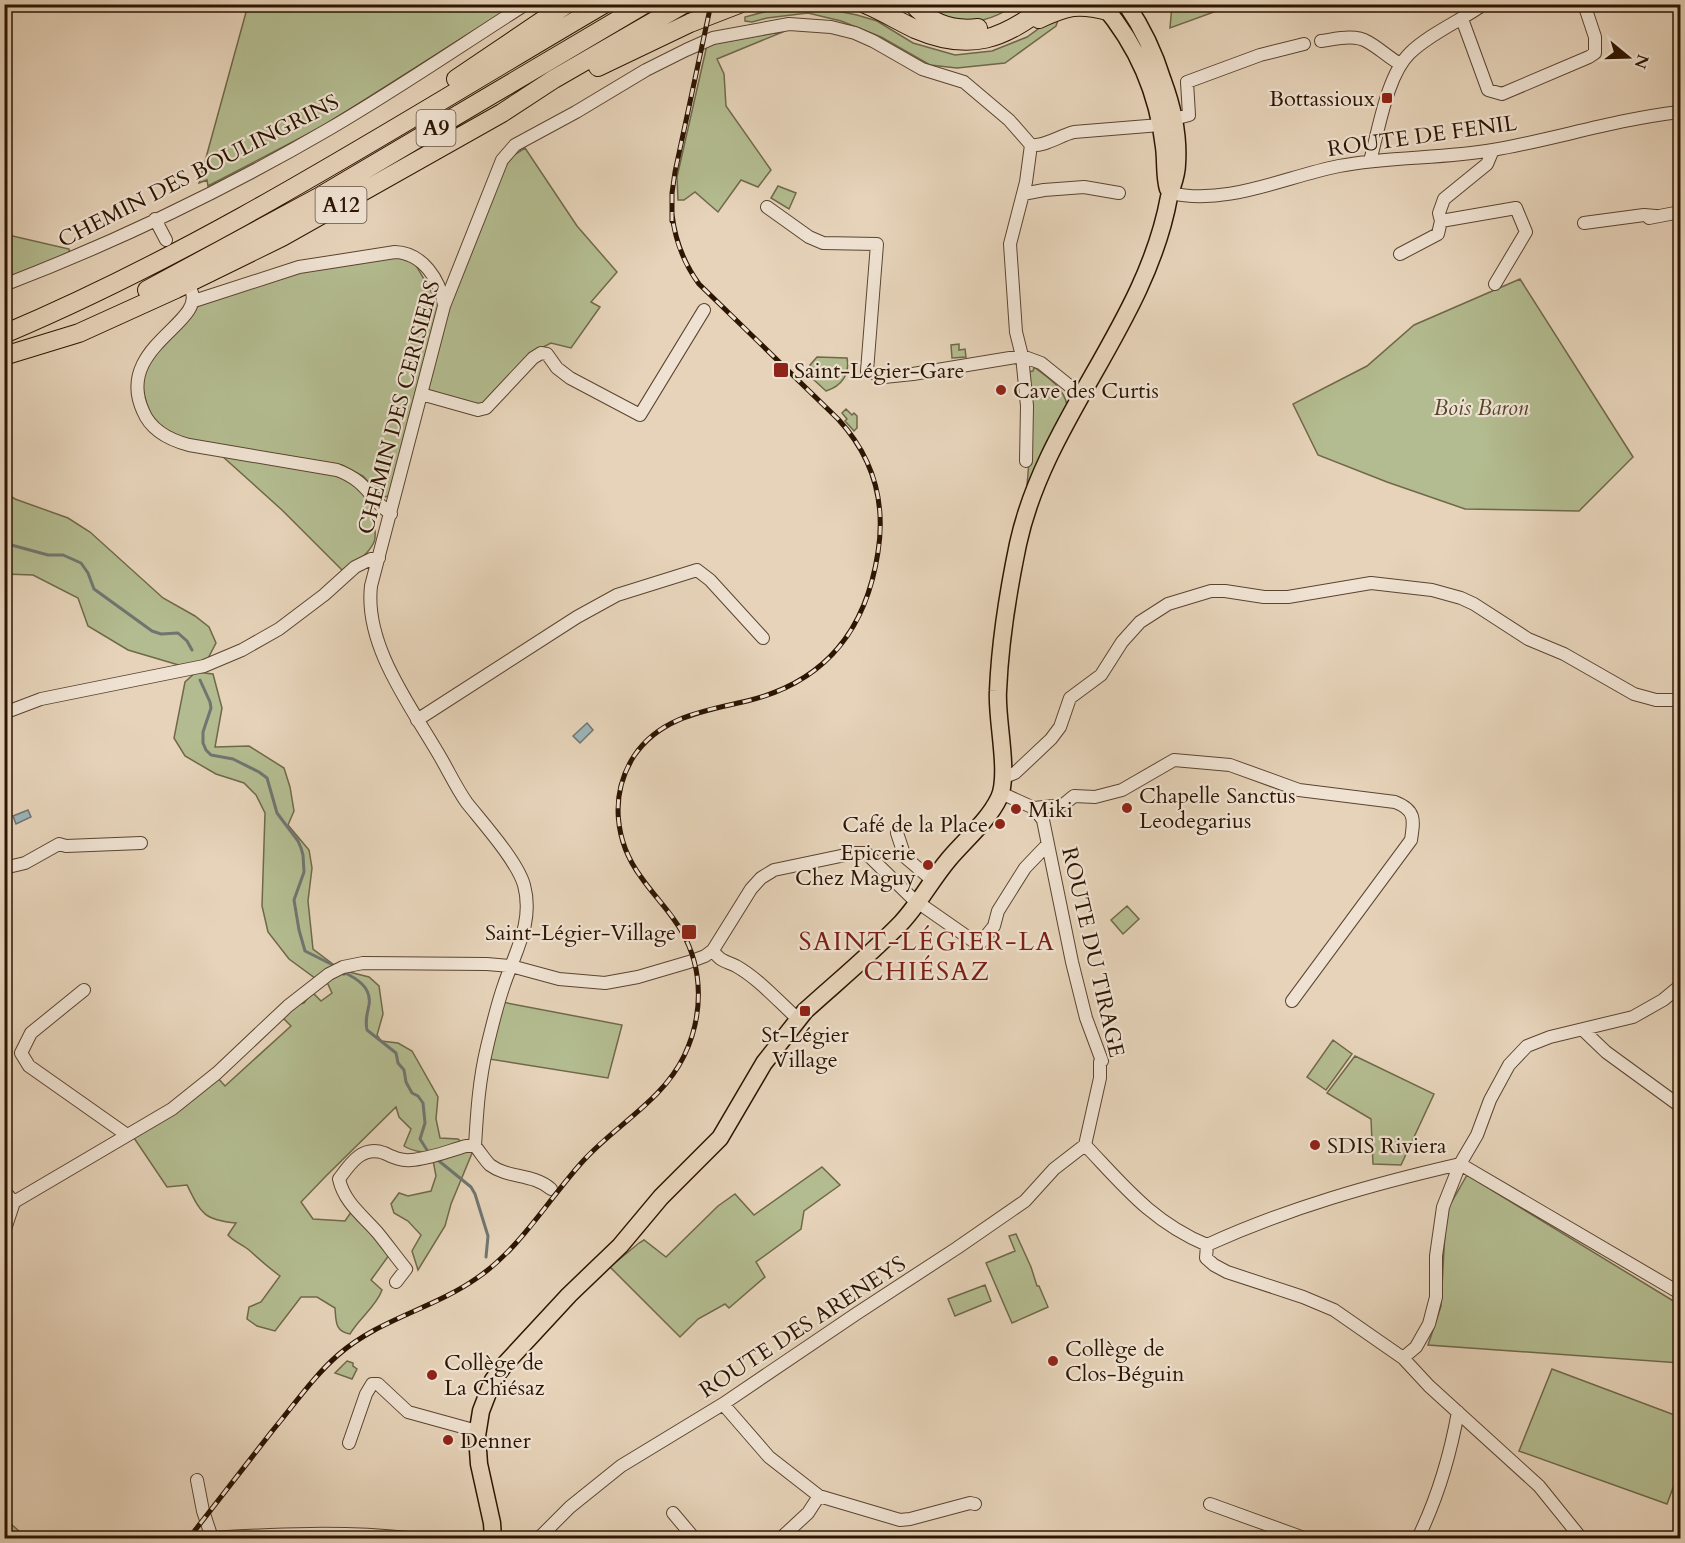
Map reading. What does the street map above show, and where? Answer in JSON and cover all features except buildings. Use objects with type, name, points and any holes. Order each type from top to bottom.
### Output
[{"type":"highway","points":[[306,181],[567,4]]},
{"type":"highway","name":"A9","points":[[4,334],[147,267],[306,181],[604,4]]},
{"type":"highway","name":"A9","points":[[6,356],[128,299],[257,232],[645,4]]},
{"type":"highway","name":"A12","points":[[6,356],[79,333],[176,290],[282,237],[502,113],[554,79],[684,4]]},
{"type":"highway","points":[[502,113],[659,37],[739,4]]},
{"type":"highway","points":[[865,4],[913,28],[964,42],[992,37],[1025,10],[1076,5],[1105,8]]},
{"type":"highway","points":[[913,4],[935,22],[963,29],[980,28],[1025,10],[1049,4]]},
{"type":"main road","points":[[502,1539],[493,1531],[479,1464],[477,1431],[487,1393],[500,1370],[569,1295],[620,1246],[661,1197],[715,1145],[725,1132],[764,1062],[798,1019],[900,924],[932,880],[988,814],[1002,785],[998,692],[1001,654],[1018,544],[1027,512],[1044,468],[1143,284],[1163,226],[1170,194],[1165,148],[1166,88],[1153,52],[1126,4]]},
{"type":"main road","points":[[1105,8],[1117,21],[1139,58],[1167,122]]},
{"type":"street","name":"CHEMIN DES BOULINGRINS","points":[[4,285],[85,253],[286,154],[328,130],[526,4]]},
{"type":"street","points":[[1370,160],[1392,78],[1400,64],[1411,52],[1484,4]]},
{"type":"street","points":[[1462,19],[1488,90],[1502,94],[1595,53],[1595,37],[1584,4]]},
{"type":"street","name":"CHEMIN DES CERISIERS","points":[[475,1146],[477,1096],[487,1048],[504,985],[517,955],[527,912],[524,884],[508,856],[459,792],[417,720],[378,642],[373,627],[370,599],[444,306],[502,160],[515,145],[580,110],[646,70],[713,38],[789,24],[831,27],[855,33],[922,69],[968,84],[1012,123],[1031,146]]},
{"type":"street","points":[[1321,41],[1352,37],[1367,41],[1400,64]]},
{"type":"street","points":[[1026,461],[1027,406],[1023,356],[1016,332],[1010,244],[1023,194],[1031,146],[1044,144],[1074,132],[1167,122],[1189,115],[1187,82],[1260,55],[1304,44]]},
{"type":"street","name":"ROUTE DE FENIL","points":[[1170,194],[1205,197],[1243,191],[1337,166],[1370,160],[1493,150],[1640,117],[1680,112]]},
{"type":"street","points":[[1400,254],[1438,234],[1441,221],[1439,213],[1444,199],[1487,164],[1493,150]]},
{"type":"street","points":[[1023,194],[1084,187],[1119,193]]},
{"type":"street","points":[[767,207],[809,237],[823,243],[878,244],[867,371],[884,377],[1023,356],[1041,363],[1082,396]]},
{"type":"street","points":[[1441,221],[1516,208],[1526,232],[1495,284]]},
{"type":"street","points":[[1624,224],[1680,212]]},
{"type":"street","points":[[1584,223],[1644,215],[1656,216]]},
{"type":"street","points":[[155,219],[166,240]]},
{"type":"street","points":[[391,514],[379,505],[366,486],[351,475],[338,470],[189,445],[166,437],[150,423],[143,411],[138,397],[137,382],[140,368],[149,352],[187,314],[192,295],[298,267],[406,252],[427,267],[435,277],[444,306]]},
{"type":"street","points":[[421,394],[478,410],[486,408],[533,358],[541,353],[547,354],[557,368],[570,378],[640,415],[704,310]]},
{"type":"street","points":[[4,713],[41,699],[204,666],[242,650],[279,629],[324,595],[355,567],[371,559],[379,558]]},
{"type":"street","points":[[417,720],[577,617],[617,595],[697,570],[710,580],[763,638]]},
{"type":"street","points":[[1292,1001],[1411,840],[1414,824],[1412,813],[1406,806],[1395,802],[1299,790],[1230,765],[1174,760],[1122,790],[1095,797],[1074,796],[1063,805],[1034,808],[1002,785],[1051,739],[1060,727],[1070,698],[1101,675],[1122,642],[1140,621],[1168,604],[1210,591],[1264,597],[1288,597],[1371,583],[1432,591],[1455,596],[1474,604],[1528,639],[1564,654],[1634,694],[1648,699],[1680,700]]},
{"type":"street","name":"ROUTE DU TIRAGE","points":[[1034,808],[1042,820],[1072,962],[1086,1018],[1102,1061],[1085,1145]]},
{"type":"street","points":[[897,833],[905,857],[932,880]]},
{"type":"street","points":[[4,868],[25,863],[59,844],[66,846],[141,843]]},
{"type":"street","points":[[4,1232],[14,1202],[181,1101],[217,1073],[288,1006],[329,974],[349,964],[472,963],[511,966],[559,979],[605,983],[638,977],[689,962],[713,950],[751,889],[761,878],[774,870],[855,853],[866,853],[917,902],[979,945],[994,926],[998,911],[1025,868],[1047,844]]},
{"type":"street","points":[[713,950],[722,961],[734,965],[751,976],[798,1019]]},
{"type":"street","points":[[1403,1358],[1416,1347],[1429,1324],[1436,1297],[1436,1256],[1443,1207],[1460,1164],[1477,1135],[1490,1100],[1509,1065],[1527,1046],[1550,1037],[1633,1017],[1663,1000],[1680,986]]},
{"type":"street","points":[[84,990],[31,1033],[21,1053],[29,1066],[127,1135]]},
{"type":"street","points":[[1583,1030],[1606,1052],[1680,1106]]},
{"type":"street","points":[[1085,1145],[1128,1192],[1182,1235],[1207,1245],[1247,1227],[1346,1193],[1460,1164],[1680,1293]]},
{"type":"street","name":"ROUTE DES ARENEYS","points":[[539,1539],[570,1508],[621,1466],[723,1404],[957,1248],[1025,1200],[1054,1169],[1085,1145]]},
{"type":"street","points":[[396,1282],[406,1269],[342,1191],[339,1179],[358,1156],[370,1151],[410,1161],[466,1146],[475,1146],[490,1164],[507,1173],[541,1181],[551,1189]]},
{"type":"street","points":[[4,1191],[14,1202]]},
{"type":"street","points":[[1207,1245],[1206,1258],[1220,1269],[1334,1310],[1403,1358],[1429,1386],[1539,1486],[1581,1539]]},
{"type":"street","points":[[349,1443],[366,1394],[372,1384],[378,1384],[408,1412],[477,1431]]},
{"type":"street","points":[[723,1404],[769,1457],[819,1496],[900,1520],[970,1503],[975,1504]]},
{"type":"street","points":[[1418,1539],[1451,1453],[1458,1412]]},
{"type":"street","points":[[196,1480],[203,1511],[213,1538],[256,1535],[336,1535],[408,1539]]},
{"type":"street","points":[[781,1539],[808,1513],[819,1496]]},
{"type":"street","points":[[1210,1504],[1304,1539]]},
{"type":"street","points":[[673,1513],[694,1539]]},
{"type":"green space","points":[[1172,4],[1233,5],[1170,28]]},
{"type":"green space","points":[[248,5],[514,5],[325,125],[208,186],[207,180],[199,183]]},
{"type":"green space","points":[[923,5],[1014,5],[991,18],[973,22],[955,22]]},
{"type":"green space","points":[[782,7],[817,7],[857,15],[877,21],[913,43],[955,55],[992,51],[1027,37],[1052,19],[1059,17],[1056,26],[1005,63],[957,68],[930,65],[881,37],[841,21],[808,13],[752,22],[745,21],[745,17]]},
{"type":"green space","points":[[785,31],[717,59],[724,74],[726,106],[771,170],[758,187],[741,180],[718,212],[695,192],[684,200],[678,200],[677,177],[707,45]]},
{"type":"green space","points":[[525,148],[577,226],[617,272],[591,302],[600,307],[571,348],[551,343],[531,353],[488,401],[478,405],[433,393],[428,389],[449,305],[505,166],[514,155]]},
{"type":"green space","points":[[778,186],[796,193],[789,209],[771,198]]},
{"type":"green space","points":[[4,234],[69,249],[70,254],[5,279]]},
{"type":"green space","points":[[402,255],[413,260],[439,305],[390,494],[386,497],[381,495],[363,476],[342,465],[186,440],[163,427],[150,412],[146,403],[140,368],[191,307],[297,272]]},
{"type":"green space","name":"Bois Baron","points":[[1520,279],[1633,457],[1579,511],[1465,509],[1318,455],[1293,404],[1367,366],[1414,325]]},
{"type":"green space","points":[[959,344],[959,350],[965,349],[966,357],[952,358],[951,345]]},
{"type":"green space","points":[[817,357],[847,358],[848,364],[844,379],[826,391],[813,379],[815,371],[810,365]]},
{"type":"green space","points":[[1034,367],[1058,388],[1067,405],[1027,485],[1029,462],[1027,372],[1033,371]]},
{"type":"green space","points":[[846,409],[852,415],[854,413],[857,416],[857,428],[854,431],[845,421],[847,419],[842,413]]},
{"type":"green space","points":[[222,456],[341,475],[366,497],[373,511],[375,539],[371,547],[344,572],[282,510]]},
{"type":"green space","points":[[4,492],[15,499],[68,518],[90,532],[163,598],[195,616],[209,627],[216,643],[204,666],[182,666],[128,650],[88,626],[78,598],[33,575],[5,574]]},
{"type":"green space","points":[[196,672],[213,674],[222,708],[215,747],[249,746],[284,768],[294,811],[288,825],[309,850],[312,868],[308,901],[313,949],[334,965],[315,978],[289,959],[268,932],[262,906],[265,813],[256,795],[244,783],[216,774],[185,756],[174,738],[185,682]]},
{"type":"green space","points":[[1127,906],[1139,919],[1123,934],[1111,920]]},
{"type":"green space","points":[[349,972],[369,977],[379,986],[383,1014],[377,1035],[381,1041],[398,1043],[412,1051],[438,1097],[436,1119],[440,1138],[458,1139],[466,1146],[475,1146],[451,1204],[445,1226],[418,1270],[412,1251],[421,1235],[408,1221],[394,1213],[391,1204],[399,1193],[408,1196],[431,1191],[436,1176],[432,1155],[404,1146],[411,1129],[399,1117],[396,1107],[301,1202],[313,1219],[345,1221],[354,1208],[392,1251],[371,1280],[382,1290],[379,1296],[350,1334],[339,1328],[335,1308],[317,1297],[301,1297],[275,1331],[257,1326],[247,1319],[249,1307],[261,1302],[280,1276],[228,1235],[236,1223],[216,1220],[204,1213],[187,1185],[167,1187],[134,1138],[217,1077],[225,1086],[291,1026],[282,1017],[295,1005],[304,1003],[312,992],[321,1001],[332,993],[326,980],[339,973],[344,975]]},
{"type":"green space","points":[[502,1002],[622,1025],[608,1078],[489,1059]]},
{"type":"green space","points":[[1333,1040],[1352,1054],[1326,1090],[1307,1077]]},
{"type":"green space","points":[[1355,1056],[1434,1094],[1401,1165],[1373,1164],[1371,1119],[1327,1093]]},
{"type":"green space","points":[[822,1167],[840,1185],[804,1211],[801,1229],[756,1262],[765,1277],[729,1308],[725,1304],[698,1319],[680,1337],[610,1267],[644,1240],[666,1257],[718,1206],[735,1194],[754,1215]]},
{"type":"green space","points":[[1467,1175],[1680,1305],[1680,1363],[1428,1345],[1441,1306],[1446,1212]]},
{"type":"green space","points":[[1016,1234],[1048,1307],[1012,1323],[986,1263],[1015,1251],[1009,1236]]},
{"type":"green space","points":[[985,1285],[991,1301],[955,1316],[948,1299]]},
{"type":"green space","points":[[347,1361],[353,1363],[357,1369],[352,1379],[335,1373]]},
{"type":"green space","points":[[1552,1369],[1680,1417],[1680,1469],[1667,1504],[1519,1451]]},
{"type":"green space","points":[[4,1518],[19,1531],[14,1538],[5,1538]]},
{"type":"water","points":[[587,723],[593,730],[580,743],[573,736]]},
{"type":"water","points":[[28,810],[31,817],[16,824],[13,816]]},
{"type":"waterway","points":[[4,543],[48,555],[63,555],[81,563],[94,589],[152,631],[161,634],[178,633],[187,641],[192,650]]},
{"type":"waterway","points":[[200,680],[211,708],[203,732],[203,743],[206,750],[211,755],[233,759],[267,778],[277,813],[298,841],[303,855],[304,872],[294,900],[305,951],[335,966]]},
{"type":"waterway","points":[[343,972],[358,980],[366,988],[369,999],[367,1030],[396,1053],[398,1063],[404,1070],[406,1082],[412,1093],[418,1096],[423,1103],[425,1123],[420,1139],[427,1150]]},
{"type":"waterway","points":[[439,1161],[471,1187],[475,1194],[488,1236],[486,1257]]},
{"type":"railway","points":[[672,221],[675,172],[711,4]]},
{"type":"railway","points":[[189,1538],[312,1382],[338,1355],[371,1332],[460,1289],[493,1266],[521,1238],[584,1160],[652,1099],[675,1072],[684,1056],[695,1026],[698,1010],[697,978],[694,962],[682,932],[641,877],[625,849],[618,818],[618,802],[626,771],[634,756],[645,743],[670,724],[699,713],[775,692],[799,681],[820,666],[837,649],[852,629],[863,606],[872,580],[880,533],[878,498],[868,464],[838,419],[699,284],[681,251],[672,214]]},
{"type":"place","name":"Bottassioux","points":[[1387,98]]},
{"type":"place","name":"Saint-Légier-Gare","points":[[781,370]]},
{"type":"place","name":"Cave des Curtis","points":[[1001,390]]},
{"type":"place","name":"Chapelle Sanctus Leodegarius","points":[[1127,808]]},
{"type":"place","name":"Miki","points":[[1016,809]]},
{"type":"place","name":"Café de la Place","points":[[1000,824]]},
{"type":"place","name":"Epicerie Chez Maguy","points":[[928,865]]},
{"type":"place","name":"Saint-Légier-Village","points":[[689,932]]},
{"type":"place","name":"St-Légier Village","points":[[805,1011]]},
{"type":"place","name":"SDIS Riviera","points":[[1315,1145]]},
{"type":"place","name":"Collège de Clos-Béguin","points":[[1053,1361]]},
{"type":"place","name":"Collège de La Chiésaz","points":[[432,1375]]},
{"type":"place","name":"Denner","points":[[448,1440]]},
{"type":"district","name":"SAINT-LÉGIER-LA CHIÉSAZ","points":[[927,956]]}]
